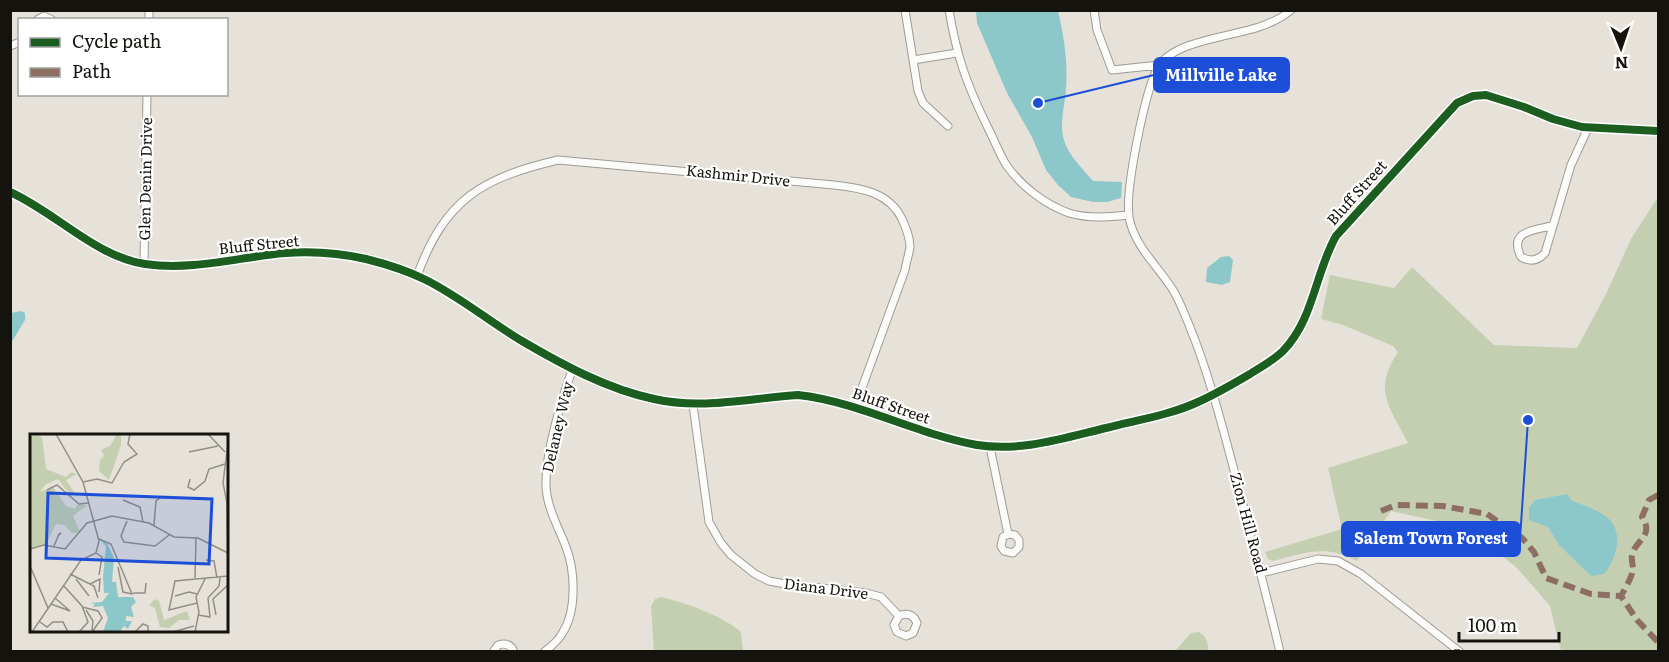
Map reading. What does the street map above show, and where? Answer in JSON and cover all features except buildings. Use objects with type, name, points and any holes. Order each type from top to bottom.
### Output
[{"type":"street","points":[[905,10],[915,76],[923,104],[948,126]]},
{"type":"street","points":[[949,10],[957,53],[966,81],[999,151],[1017,177],[1041,197],[1068,212],[1099,218],[1129,215],[1128,195],[1133,164],[1150,91],[1159,65],[1171,54],[1185,47],[1261,27],[1291,10]]},
{"type":"street","points":[[1095,10],[1097,30],[1112,70],[1159,65]]},
{"type":"street","points":[[914,60],[957,53]]},
{"type":"street","name":"Bluff Street","points":[[10,192],[44,210],[111,253],[144,264],[188,266],[287,253],[334,253],[367,259],[417,276],[572,370],[654,399],[693,405],[798,395],[815,397],[855,407],[937,436],[990,447],[1018,447],[1070,437],[1197,403],[1264,366],[1283,351],[1298,332],[1311,303],[1328,250],[1336,236],[1457,103],[1473,96],[1486,95],[1553,119],[1588,128],[1659,131]]},
{"type":"street","name":"Glen Denin Drive","points":[[144,264],[147,96]]},
{"type":"street","points":[[1552,226],[1524,233],[1519,238],[1517,245],[1521,257],[1528,260],[1540,258],[1545,253],[1571,165],[1588,128]]},
{"type":"street","name":"Kashmir Drive","points":[[417,276],[440,227],[460,204],[478,189],[519,169],[558,160],[834,185],[865,190],[887,200],[898,211],[908,232],[910,247],[905,270],[855,407]]},
{"type":"street","name":"Zion Hill Road","points":[[1129,215],[1136,238],[1174,292],[1211,384],[1280,651]]},
{"type":"street","name":"Delaney Way","points":[[544,651],[563,632],[572,602],[572,578],[568,554],[551,512],[546,488],[549,456],[572,370]]},
{"type":"street","name":"Diana Drive","points":[[693,405],[709,522],[731,555],[755,574],[769,581],[785,585],[866,593],[881,597],[899,616]]},
{"type":"street","points":[[990,447],[1008,534]]},
{"type":"street","points":[[1261,573],[1318,559],[1338,561],[1361,574],[1460,651]]},
{"type":"street","points":[[494,651],[498,645],[505,644],[511,646],[514,651]]},
{"type":"green space","points":[[1658,197],[1658,651],[1561,651],[1550,606],[1517,568],[1481,539],[1436,521],[1391,511],[1357,561],[1325,551],[1305,553],[1273,561],[1268,559],[1265,552],[1342,529],[1328,468],[1408,443],[1386,399],[1386,378],[1398,352],[1393,346],[1343,325],[1321,319],[1330,275],[1394,288],[1412,267],[1494,345],[1577,348],[1606,294],[1631,239]]},
{"type":"green space","points":[[661,597],[703,610],[724,620],[741,632],[743,651],[654,651],[651,606],[655,599]]},
{"type":"green space","points":[[1199,632],[1206,640],[1208,651],[1175,651],[1191,633]]},
{"type":"water","points":[[976,11],[1058,11],[1064,40],[1066,69],[1062,121],[1066,146],[1093,181],[1122,182],[1121,198],[1107,202],[1093,202],[1071,197],[1046,170],[1032,137],[1007,93],[977,23]]},
{"type":"water","points":[[1229,256],[1233,260],[1230,282],[1222,285],[1206,282],[1207,268],[1221,257]]},
{"type":"water","points":[[21,311],[25,313],[25,320],[11,343],[11,313]]},
{"type":"water","points":[[1568,494],[1571,500],[1605,516],[1615,528],[1617,544],[1609,568],[1604,574],[1592,576],[1589,574],[1559,545],[1548,527],[1529,520],[1529,508],[1535,500]]},
{"type":"marked path","points":[[1658,495],[1649,500],[1642,517],[1645,523],[1645,533],[1634,550],[1633,569],[1621,596],[1637,620],[1658,642]]},
{"type":"marked path","points":[[1381,511],[1396,505],[1443,506],[1487,514],[1522,538],[1534,552],[1546,578],[1591,594],[1621,596]]},
{"type":"cycle path","points":[[10,192],[110,253],[145,264],[198,265],[305,252],[346,255],[389,265],[439,287],[522,341],[569,367],[602,383],[637,395],[690,403],[798,395],[844,404],[954,440],[977,445],[1010,447],[1058,440],[1176,410],[1218,392],[1276,357],[1283,351],[1301,325],[1336,236],[1457,103],[1473,96],[1486,95],[1582,127],[1658,131]]},
{"type":"place","name":"Millville Lake","points":[[1038,103]]},
{"type":"place","name":"Salem Town Forest","points":[[1528,420]]}]
